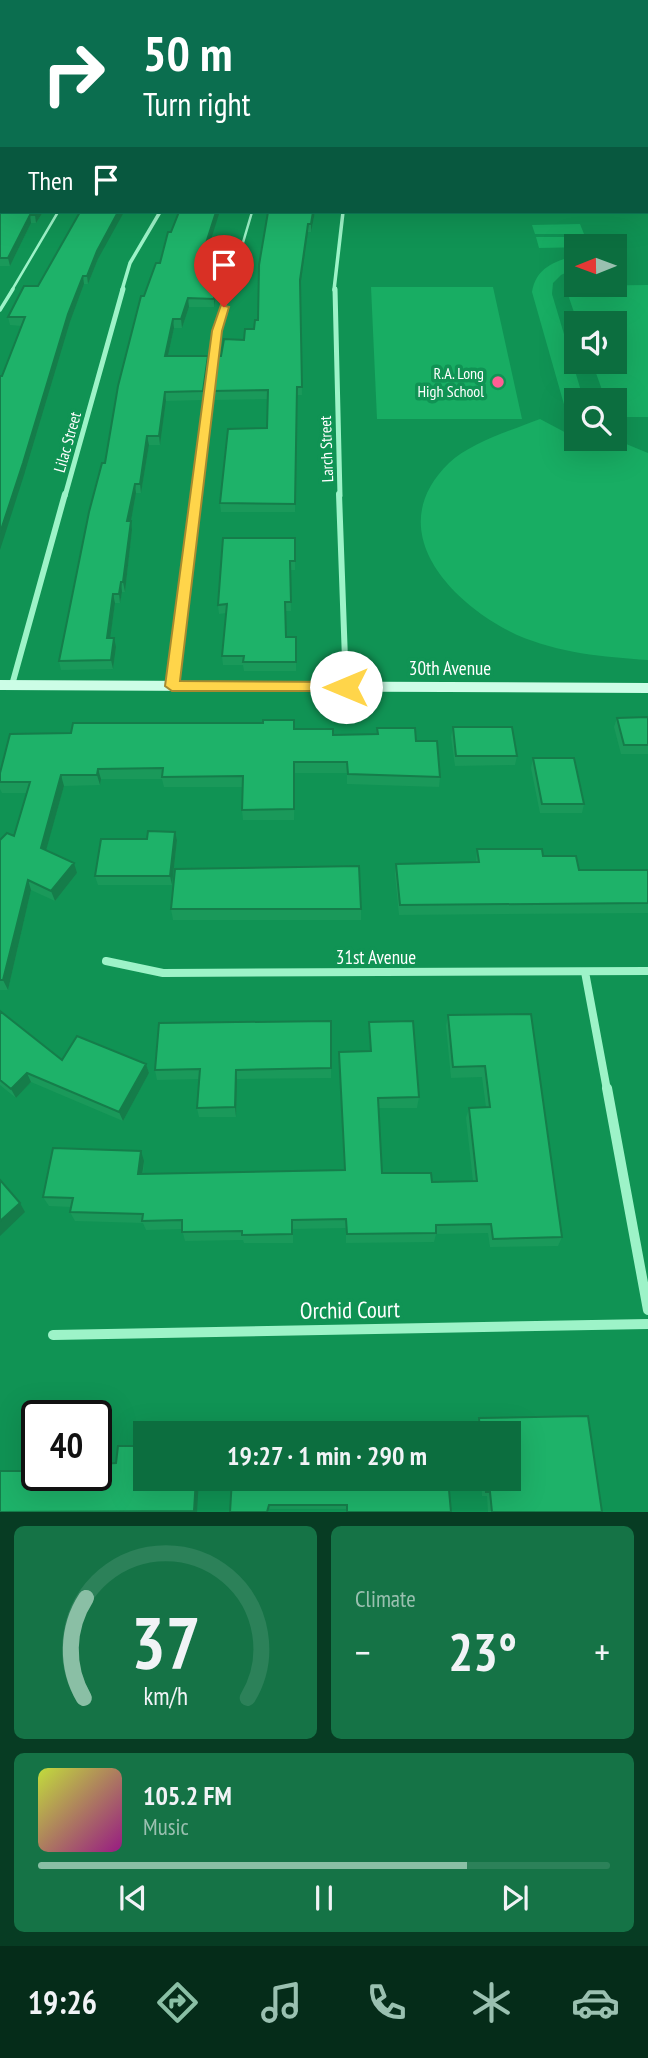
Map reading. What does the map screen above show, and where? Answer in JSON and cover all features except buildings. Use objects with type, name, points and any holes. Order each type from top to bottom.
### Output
[{"type":"street","name":"Lilac Street","points":[[6,685],[130,263],[159,214]]},
{"type":"street","name":"Larch Street","points":[[343,214],[333,304],[346,687]]},
{"type":"street","name":"30th Avenue","points":[[6,685],[648,688]]},
{"type":"street","name":"31st Avenue","points":[[106,961],[163,974],[648,971]]},
{"type":"street","points":[[585,972],[648,1310]]},
{"type":"street","name":"Orchid Court","points":[[53,1335],[648,1324]]},
{"type":"lane","points":[[0,310],[57,214]]},
{"type":"lane","points":[[172,686],[217,331],[250,214]]},
{"type":"green space","points":[[580,224],[584,234],[535,234],[532,225]]},
{"type":"green space","points":[[536,237],[564,237],[564,248],[539,248]]},
{"type":"green space","points":[[564,259],[564,274],[553,283],[552,294],[564,334],[564,374],[576,374],[580,388],[564,388],[564,404],[532,292],[542,271]]},
{"type":"green space","points":[[627,285],[648,285],[648,417],[627,417],[627,388],[601,388],[596,374],[627,374],[627,311],[574,311],[569,298],[626,298]]},
{"type":"green space","points":[[371,287],[493,287],[522,419],[377,419]]},
{"type":"green space","points":[[540,419],[564,432],[564,451],[627,451],[627,444],[648,453],[648,660],[565,650],[517,635],[492,621],[448,585],[432,562],[423,539],[421,514],[429,488],[449,463],[468,449]]},
{"type":"place","name":"R.A. Long High School","points":[[498,382]]},
{"type":"route","points":[[224,307],[217,331],[172,686],[346,687]]}]
